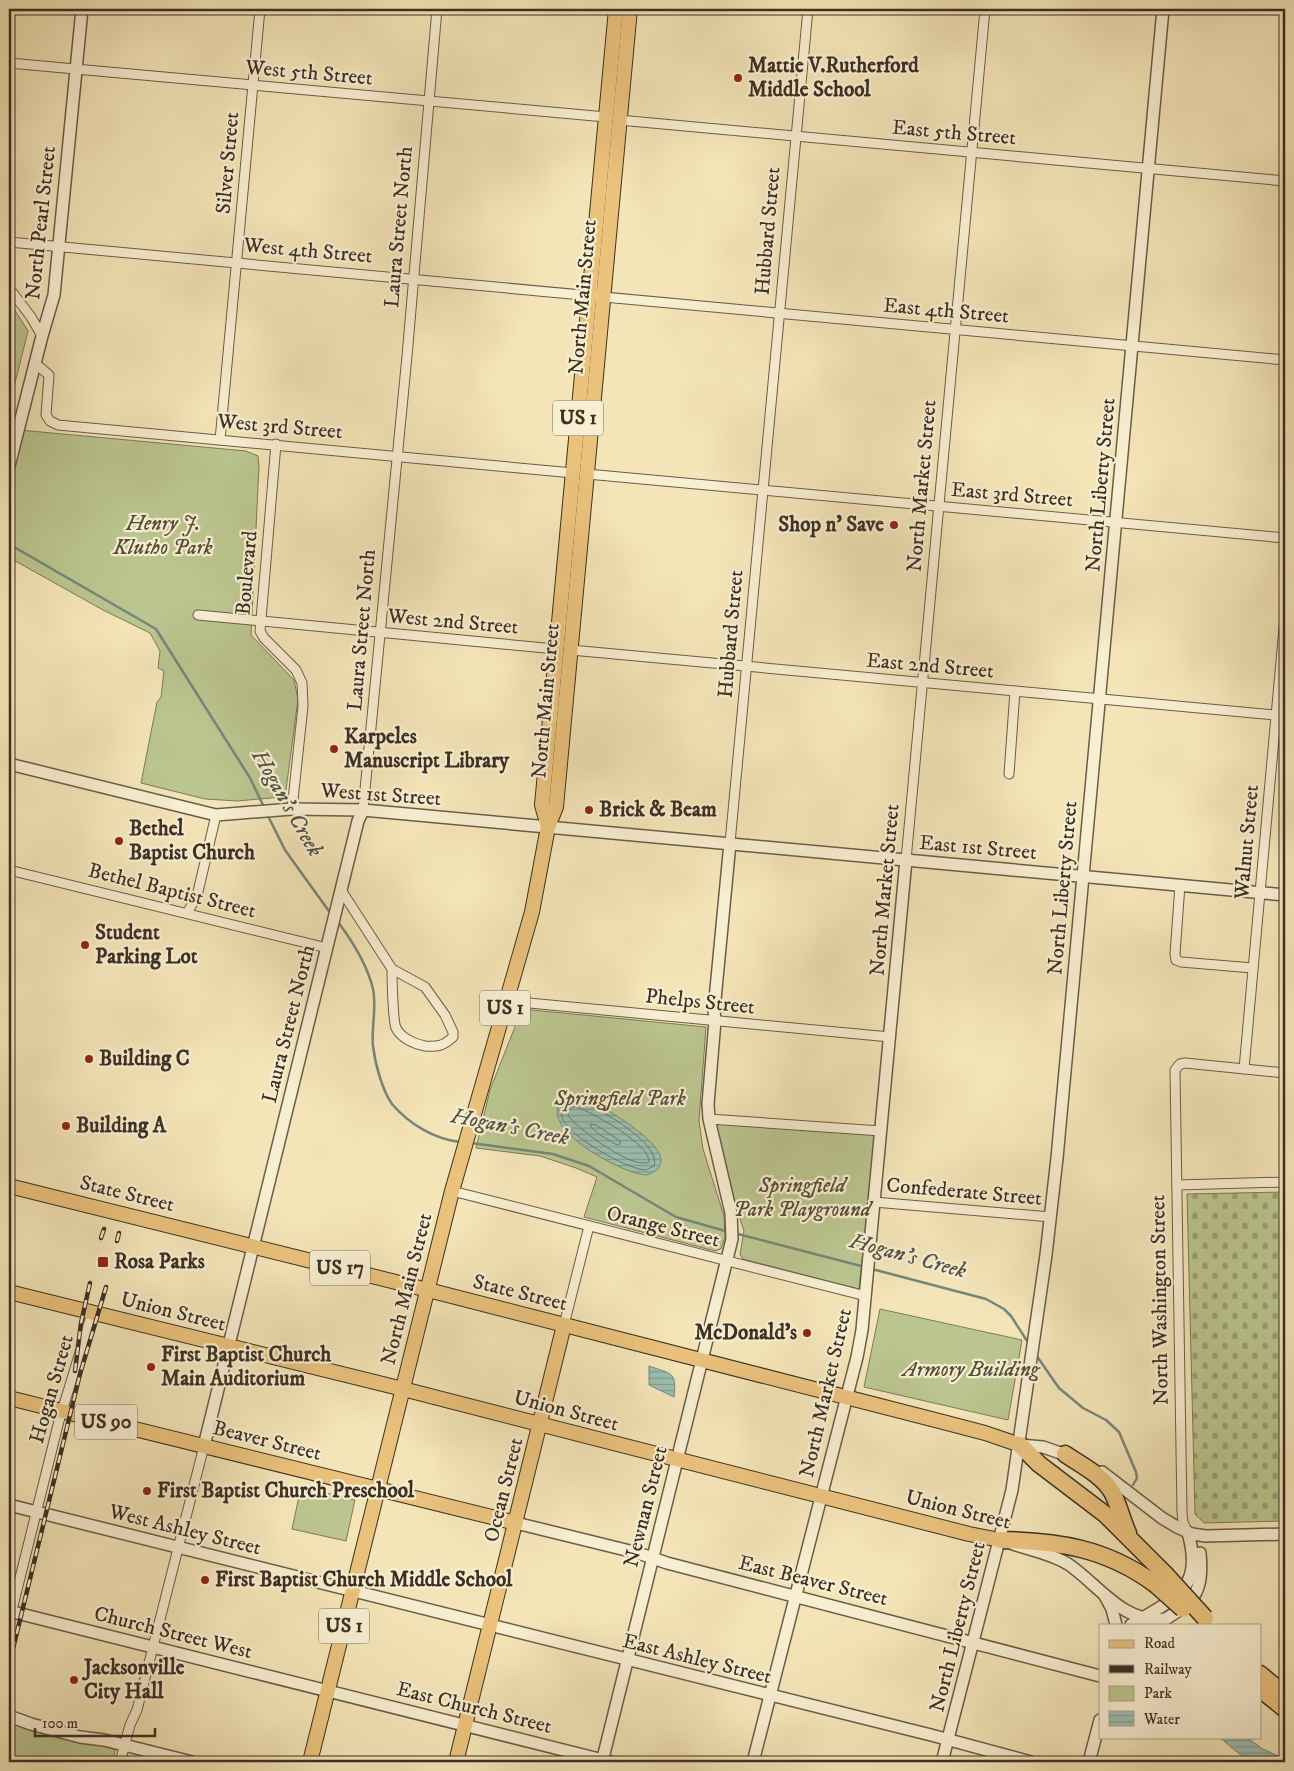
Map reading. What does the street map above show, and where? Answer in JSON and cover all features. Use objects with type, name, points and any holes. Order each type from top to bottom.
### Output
[{"type":"highway","points":[[1020,1445],[1039,1464],[1106,1515],[1133,1541]]},
{"type":"highway","points":[[1065,1454],[1095,1474],[1109,1487],[1133,1541],[1160,1579],[1203,1623]]},
{"type":"highway","points":[[1000,1540],[1050,1542],[1079,1547],[1160,1579]]},
{"type":"highway","points":[[1262,1676],[1285,1695]]},
{"type":"highway","points":[[1262,1691],[1285,1709]]},
{"type":"main road","name":"North Main Street","points":[[613,118],[616,9]]},
{"type":"main road","name":"North Main Street","points":[[310,1762],[452,1191],[532,912],[548,827],[556,807],[571,650],[580,473],[596,296],[613,118],[630,9]]},
{"type":"main road","name":"North Main Street","points":[[548,827],[542,805],[556,649],[580,473]]},
{"type":"main road","name":"State Street","points":[[9,1186],[428,1290],[972,1429],[1020,1445]]},
{"type":"main road","name":"Union Street","points":[[9,1292],[403,1389],[821,1497],[1000,1540]]},
{"type":"main road","name":"Ocean Street","points":[[456,1762],[564,1325]]},
{"type":"main road","name":"Beaver Street","points":[[9,1398],[516,1523]]},
{"type":"street","name":"North Pearl Street","points":[[9,466],[42,336],[54,301],[82,9]]},
{"type":"street","name":"Silver Street","points":[[220,440],[260,9]]},
{"type":"street","name":"Laura Street North","points":[[204,1446],[358,820],[363,810],[381,632],[437,9]]},
{"type":"street","name":"Hubbard Street","points":[[728,1261],[732,1226],[709,1119],[708,1104],[715,1021],[714,1010],[808,9]]},
{"type":"street","name":"North Market Street","points":[[753,1762],[857,1357],[866,1296],[985,9]]},
{"type":"street","name":"North Liberty Street","points":[[942,1762],[1011,1496],[1020,1445],[1051,1217],[1163,9]]},
{"type":"street","name":"West 5th Street","points":[[9,63],[613,118]]},
{"type":"street","name":"East 5th Street","points":[[613,118],[1285,181]]},
{"type":"street","name":"West 4th Street","points":[[9,242],[596,296]]},
{"type":"street","points":[[9,288],[31,317],[42,336]]},
{"type":"street","name":"East 4th Street","points":[[596,296],[1285,360]]},
{"type":"street","name":"West 3rd Street","points":[[36,364],[49,375],[46,415],[50,422],[58,425],[580,473]]},
{"type":"street","name":"Boulevard","points":[[276,444],[260,631],[264,638],[296,670],[302,683],[303,706],[292,809]]},
{"type":"street","name":"East 3rd Street","points":[[580,473],[1285,538]]},
{"type":"street","name":"West 2nd Street","points":[[198,615],[556,649]]},
{"type":"street","name":"Walnut Street","points":[[1244,1069],[1260,892],[1281,716],[1285,617]]},
{"type":"street","name":"East 2nd Street","points":[[571,650],[1281,716]]},
{"type":"street","points":[[1009,774],[1015,691]]},
{"type":"street","name":"West 1st Street","points":[[9,764],[216,815],[292,809],[363,810],[548,827]]},
{"type":"street","points":[[187,913],[196,896],[216,815]]},
{"type":"street","name":"East 1st Street","points":[[548,827],[1285,895]]},
{"type":"street","name":"Bethel Baptist Street","points":[[9,870],[327,948]]},
{"type":"street","points":[[1180,885],[1176,960],[1253,968]]},
{"type":"street","points":[[341,890],[392,969],[396,1027],[403,1036],[416,1045],[437,1047],[448,1042],[453,1037],[454,1032],[425,986],[392,969]]},
{"type":"street","name":"Phelps Street","points":[[507,1001],[890,1037]]},
{"type":"street","name":"North Washington Street","points":[[1161,1622],[1187,1606],[1196,1592],[1200,1581],[1199,1550],[1183,1522],[1182,1512],[1180,1300],[1174,1076],[1177,1066],[1186,1063],[1244,1069]]},
{"type":"street","points":[[1244,1069],[1285,1073]]},
{"type":"street","points":[[709,1119],[881,1131]]},
{"type":"street","points":[[1177,1185],[1285,1182]]},
{"type":"street","name":"Orange Street","points":[[452,1191],[866,1296]]},
{"type":"street","name":"Confederate Street","points":[[874,1202],[1051,1217]]},
{"type":"street","name":"Ocean Street","points":[[564,1325],[589,1226]]},
{"type":"street","name":"Newnan Street","points":[[605,1762],[677,1460],[728,1261]]},
{"type":"street","name":"Hogan Street","points":[[10,1615],[62,1411],[92,1313]]},
{"type":"street","points":[[1020,1445],[1043,1447],[1065,1454],[1097,1469],[1162,1518],[1188,1532],[1206,1536],[1285,1534]]},
{"type":"street","points":[[120,1762],[130,1723],[137,1710],[154,1647],[204,1446]]},
{"type":"street","name":"West Ashley Street","points":[[9,1505],[353,1592]]},
{"type":"street","name":"East Beaver Street","points":[[516,1523],[638,1553],[1099,1676]]},
{"type":"street","name":"North Washington Street","points":[[1133,1624],[1172,1600],[1188,1582],[1193,1561],[1188,1532]]},
{"type":"street","name":"Union Street","points":[[1000,1540],[1064,1562],[1102,1593],[1131,1613],[1161,1622]]},
{"type":"street","name":"East Ashley Street","points":[[353,1592],[1031,1762]]},
{"type":"street","name":"Union Street","points":[[1102,1593],[1112,1610],[1116,1624]]},
{"type":"street","name":"Church Street West","points":[[10,1615],[154,1647],[328,1691]]},
{"type":"street","name":"East Church Street","points":[[328,1691],[605,1762]]},
{"type":"street","points":[[9,1716],[80,1737],[124,1745],[192,1762]]},
{"type":"street","points":[[1089,1762],[1099,1724]]},
{"type":"green space","points":[[9,301],[28,331],[9,407]]},
{"type":"green space","name":"Henry J. Klutho Park","points":[[9,429],[246,451],[258,456],[251,635],[294,680],[298,699],[286,790],[282,797],[237,801],[205,799],[141,783],[157,702],[161,697],[164,671],[158,668],[160,651],[150,633],[103,610],[10,558],[9,560]]},
{"type":"green space","name":"Springfield Park","points":[[522,1009],[706,1027],[699,1121],[703,1149],[724,1216],[725,1237],[721,1249],[715,1251],[584,1217],[597,1177],[540,1156],[476,1148],[490,1090]]},
{"type":"green space","name":"Springfield Park Playground","points":[[717,1124],[875,1135],[859,1289],[743,1259],[740,1255],[744,1231],[717,1132]]},
{"type":"green space","points":[[1285,1192],[1285,1521],[1204,1523],[1195,1514],[1187,1194]]},
{"type":"green space","name":"Armory Building","points":[[880,1309],[1022,1340],[1008,1420],[864,1387]]},
{"type":"green space","points":[[301,1487],[355,1500],[346,1541],[292,1529]]},
{"type":"green space","points":[[9,1721],[26,1729],[112,1748],[115,1750],[113,1762],[9,1762]]},
{"type":"water","points":[[579,1095],[604,1108],[638,1131],[652,1144],[660,1156],[659,1167],[647,1175],[636,1173],[606,1160],[574,1139],[563,1127],[558,1116],[559,1105],[570,1096]]},
{"type":"water","points":[[649,1366],[671,1375],[675,1389],[674,1397],[649,1385]]},
{"type":"water","points":[[1220,1738],[1247,1738],[1263,1749],[1285,1759],[1285,1762],[1249,1762]]},
{"type":"waterway","name":"Hogan's Creek","points":[[9,533],[14,547],[156,629],[250,778],[265,809]]},
{"type":"waterway","name":"Hogan's Creek","points":[[267,814],[285,850],[331,914]]},
{"type":"waterway","name":"Hogan's Creek","points":[[338,922],[359,954],[373,989],[374,1053],[388,1098],[414,1124],[441,1138],[460,1142]]},
{"type":"waterway","name":"Hogan's Creek","points":[[471,1143],[553,1154],[589,1166],[676,1217],[729,1232]]},
{"type":"waterway","name":"Hogan's Creek","points":[[734,1233],[865,1267]]},
{"type":"waterway","name":"Hogan's Creek","points":[[872,1269],[986,1299],[1004,1309],[1011,1316],[1029,1344]]},
{"type":"waterway","name":"Hogan's Creek","points":[[1036,1355],[1059,1388],[1083,1408],[1106,1420],[1119,1432],[1136,1472],[1137,1478],[1133,1485]]},
{"type":"railway","points":[[101,1238],[104,1229]]},
{"type":"railway","points":[[117,1241],[119,1233]]},
{"type":"railway","points":[[75,1371],[81,1323],[90,1283]]},
{"type":"railway","points":[[9,1665],[80,1374],[106,1287]]},
{"type":"place","name":"Mattie V.Rutherford Middle School","points":[[738,78]]},
{"type":"place","name":"Shop n' Save","points":[[894,525]]},
{"type":"place","name":"Karpeles Manuscript Library","points":[[334,749]]},
{"type":"place","name":"Brick & Beam","points":[[589,810]]},
{"type":"place","name":"Bethel Baptist Church","points":[[119,841]]},
{"type":"place","name":"Student Parking Lot","points":[[85,945]]},
{"type":"place","name":"Building C","points":[[89,1059]]},
{"type":"place","name":"Building A","points":[[66,1126]]},
{"type":"place","name":"Rosa Parks","points":[[103,1262]]},
{"type":"place","name":"McDonald's","points":[[807,1333]]},
{"type":"place","name":"First Baptist Church Main Auditorium","points":[[151,1367]]},
{"type":"place","name":"First Baptist Church Preschool","points":[[147,1491]]},
{"type":"place","name":"First Baptist Church Middle School","points":[[205,1580]]},
{"type":"place","name":"Jacksonville City Hall","points":[[74,1680]]}]
